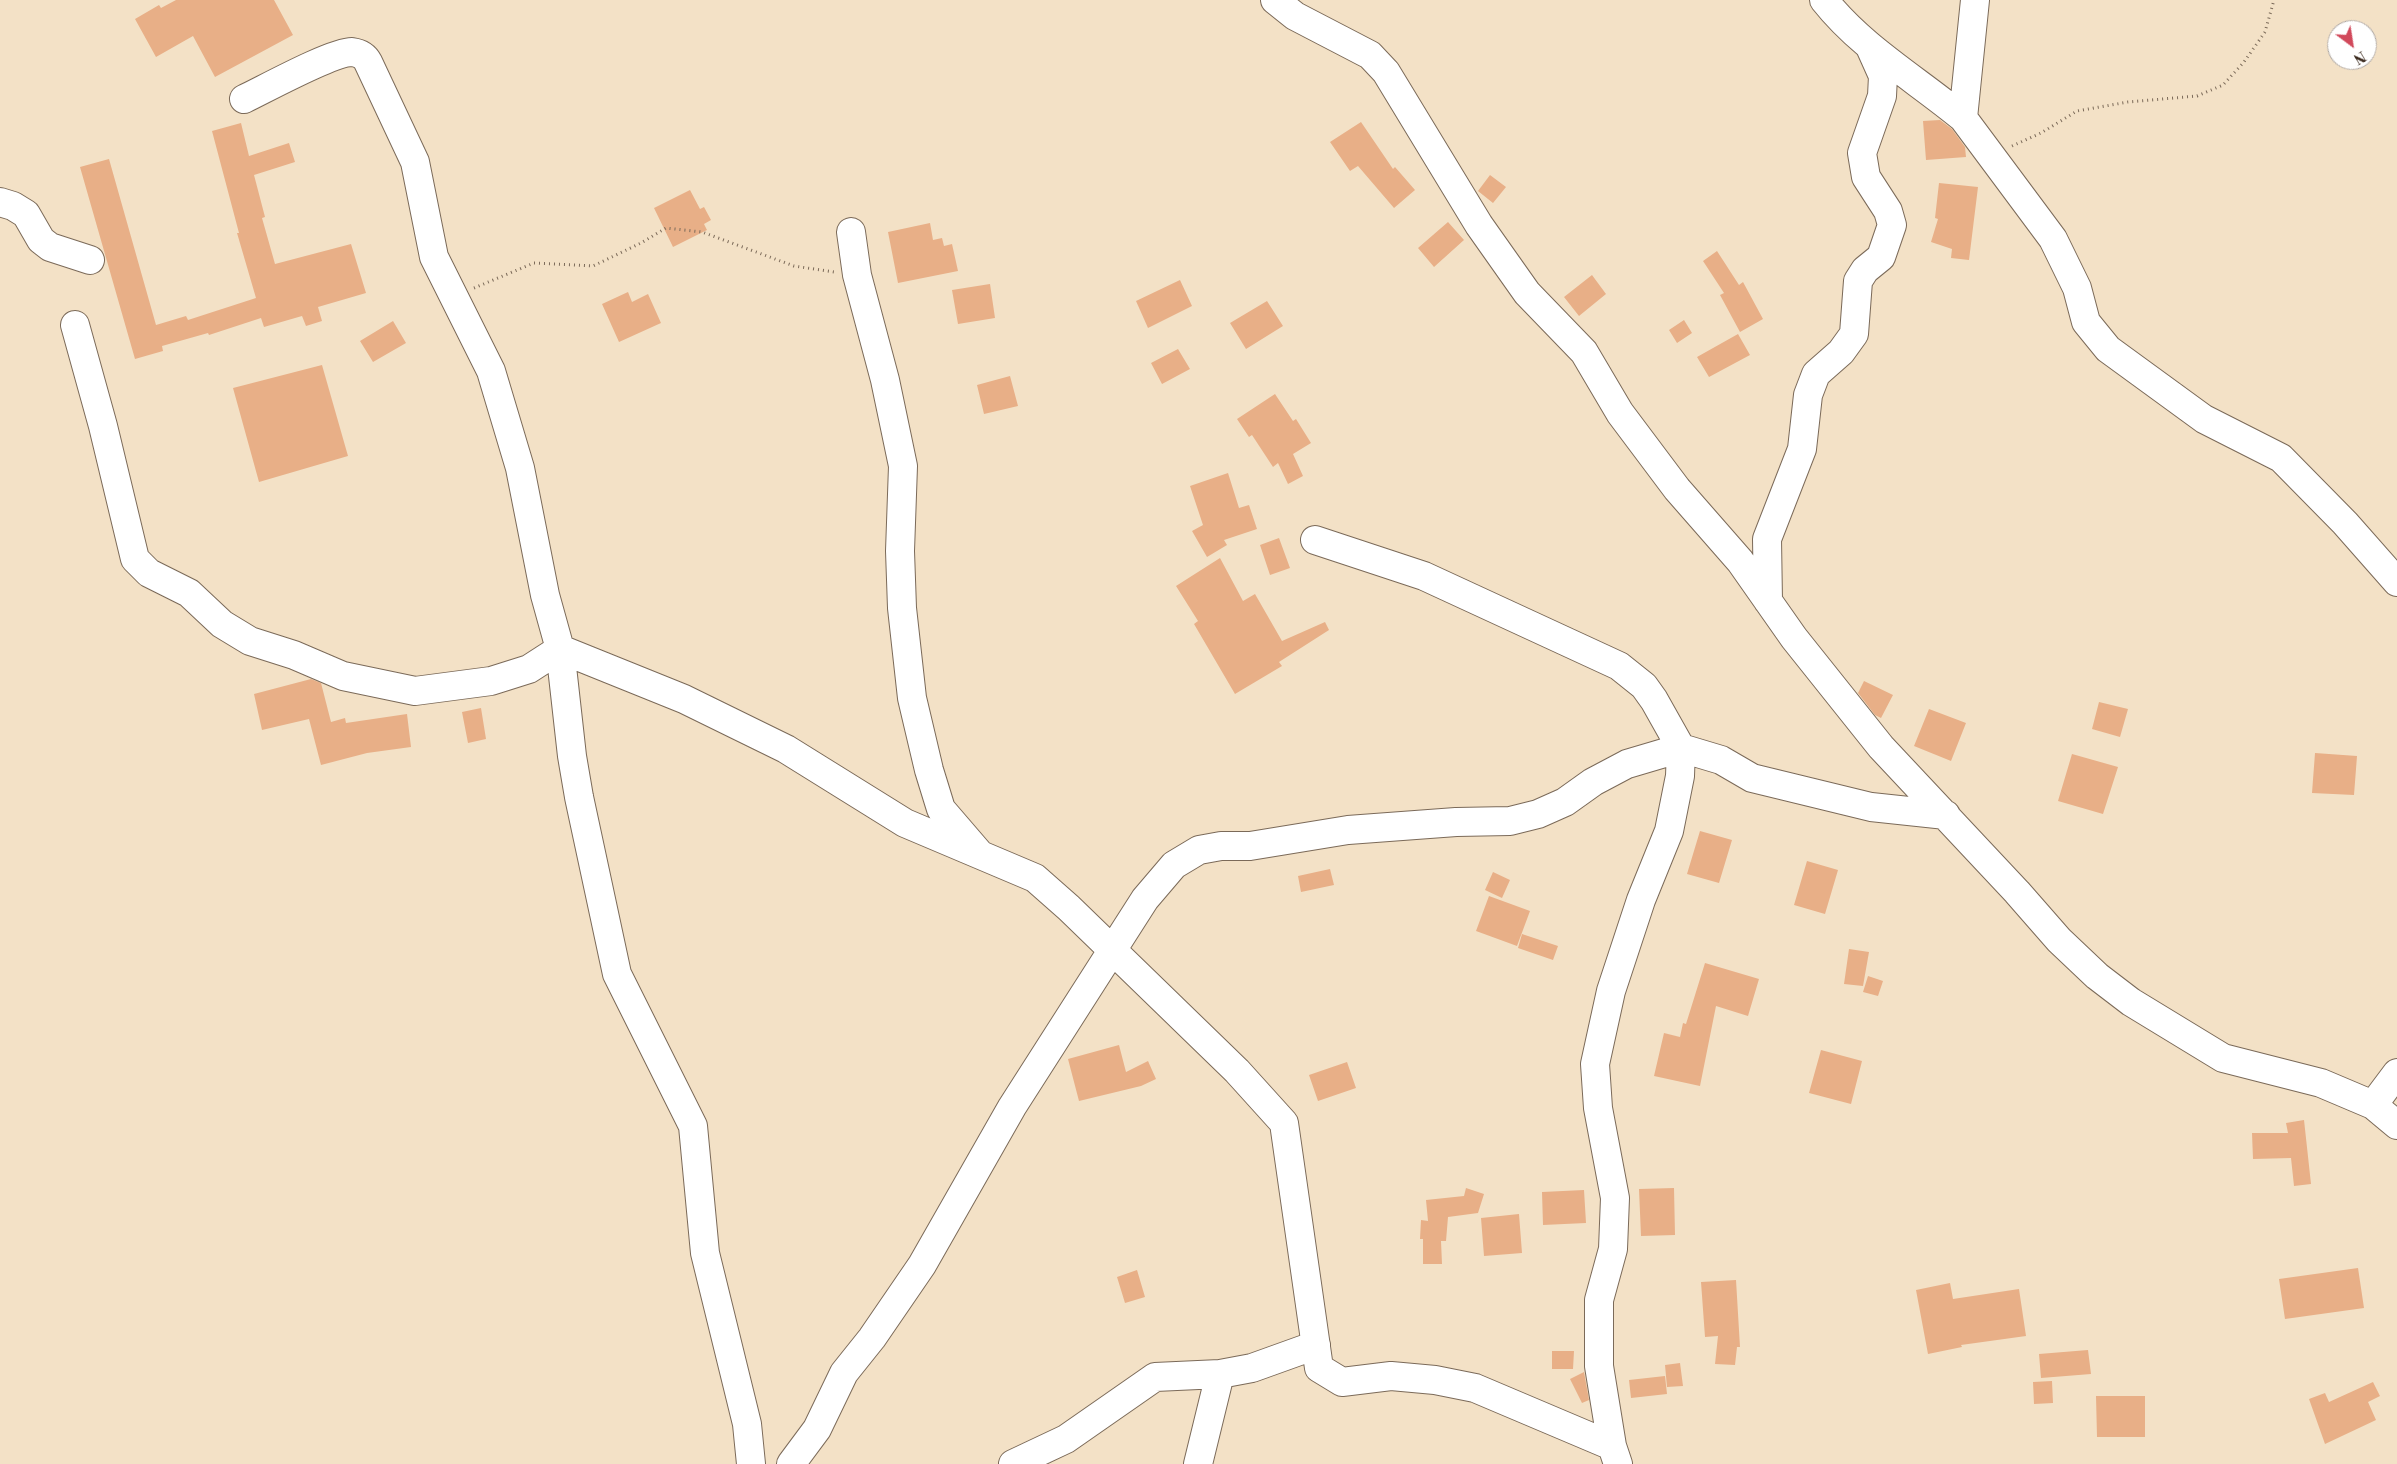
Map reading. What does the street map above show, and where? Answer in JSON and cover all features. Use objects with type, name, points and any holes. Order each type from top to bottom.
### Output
[{"type":"street","points":[[1275,0],[1295,16],[1370,55],[1386,72],[1479,225],[1528,293],[1584,352],[1620,413],[1677,489],[1740,561],[1794,638],[1881,747],[1946,815],[2059,940],[2097,976],[2130,1002],[2223,1058],[2321,1082],[2373,1105],[2397,1125]]},
{"type":"street","points":[[1824,0],[1841,21],[1870,47],[1928,88],[1963,118],[2053,239],[2078,288],[2086,322],[2108,349],[2204,418],[2281,458],[2345,523],[2397,582]]},
{"type":"street","points":[[1963,118],[1976,0]]},
{"type":"street","points":[[1768,601],[1767,539],[1802,449],[1808,395],[1816,374],[1841,352],[1854,334],[1858,281],[1865,270],[1881,257],[1892,225],[1888,212],[1866,178],[1862,153],[1882,96],[1883,76],[1870,47]]},
{"type":"street","points":[[244,99],[332,57],[354,52],[366,58],[415,162],[434,257],[491,371],[520,468],[545,594],[560,649],[575,773],[617,974],[668,1080],[693,1126],[705,1253],[747,1424],[751,1464]]},
{"type":"street","points":[[0,202],[13,206],[26,214],[41,240],[50,247],[90,260]]},
{"type":"street","points":[[851,232],[857,275],[885,380],[902,466],[900,551],[902,608],[912,698],[929,770],[941,809],[980,855]]},
{"type":"street","points":[[75,325],[103,426],[135,560],[149,573],[189,593],[222,624],[250,641],[294,655],[343,676],[415,691],[491,681],[529,669],[560,649]]},
{"type":"street","points":[[1315,540],[1424,576],[1619,666],[1644,686],[1681,748],[1680,776],[1670,831],[1641,900],[1611,991],[1595,1064],[1598,1108],[1615,1198],[1613,1249],[1599,1300],[1599,1366],[1615,1455]]},
{"type":"street","points":[[560,649],[684,699],[786,749],[905,824],[1035,878],[1112,949],[1237,1072],[1284,1123],[1319,1368],[1342,1382],[1391,1376],[1435,1380],[1475,1388],[1615,1455]]},
{"type":"street","points":[[791,1464],[817,1429],[844,1373],[872,1338],[922,1265],[1012,1106],[1145,899],[1174,865],[1199,850],[1221,846],[1250,846],[1348,830],[1456,822],[1510,821],[1538,814],[1565,802],[1593,782],[1627,764],[1681,748],[1721,760],[1752,778],[1871,807],[1946,815]]},
{"type":"street","points":[[2373,1105],[2397,1073]]},
{"type":"street","points":[[1013,1464],[1066,1439],[1155,1377],[1220,1374],[1252,1368],[1316,1345]]},
{"type":"street","points":[[1198,1464],[1220,1374]]},
{"type":"path","points":[[1990,156],[2041,133],[2077,111],[2128,102],[2197,96],[2223,85],[2244,62],[2265,32],[2274,0]]},
{"type":"path","points":[[460,306],[475,286],[534,263],[593,266],[641,243],[666,228],[702,232],[794,266],[857,275]]},
{"type":"building","points":[[176,0],[274,0],[293,35],[215,77],[193,36],[156,57],[135,19],[159,5],[161,8]]},
{"type":"building","points":[[1940,120],[1952,129],[1965,147],[1966,157],[1926,160],[1923,121]]},
{"type":"building","points":[[1361,122],[1393,169],[1395,167],[1415,190],[1394,208],[1358,166],[1350,171],[1330,142]]},
{"type":"building","points":[[241,123],[249,156],[289,143],[295,162],[254,175],[265,217],[262,218],[275,264],[351,244],[366,293],[318,307],[322,321],[306,326],[302,316],[264,327],[261,318],[209,335],[208,333],[162,346],[163,351],[135,359],[80,167],[109,159],[156,325],[186,316],[188,320],[256,298],[237,233],[239,233],[212,131]]},
{"type":"building","points":[[1490,175],[1506,187],[1493,203],[1478,191]]},
{"type":"building","points":[[1939,183],[1978,187],[1969,260],[1951,258],[1952,249],[1931,242],[1938,219],[1935,218]]},
{"type":"building","points":[[690,190],[700,209],[704,207],[711,220],[704,224],[707,230],[673,247],[654,208]]},
{"type":"building","points":[[1448,222],[1464,240],[1434,267],[1418,248]]},
{"type":"building","points":[[930,223],[933,240],[942,238],[944,246],[952,244],[958,271],[898,283],[888,232]]},
{"type":"building","points":[[1717,251],[1739,285],[1743,282],[1763,319],[1740,332],[1720,295],[1724,293],[1703,261]]},
{"type":"building","points":[[1592,275],[1606,294],[1579,316],[1564,297]]},
{"type":"building","points":[[1180,280],[1192,306],[1148,328],[1136,301]]},
{"type":"building","points":[[990,284],[995,318],[958,324],[952,290]]},
{"type":"building","points":[[628,292],[632,302],[648,294],[661,323],[619,342],[602,304]]},
{"type":"building","points":[[1267,301],[1283,326],[1246,349],[1230,323]]},
{"type":"building","points":[[1684,320],[1692,333],[1677,343],[1669,330]]},
{"type":"building","points":[[393,321],[406,343],[373,362],[360,341]]},
{"type":"building","points":[[1738,334],[1750,355],[1709,377],[1697,357]]},
{"type":"building","points":[[1178,349],[1190,369],[1162,384],[1151,363]]},
{"type":"building","points":[[322,365],[348,456],[259,482],[233,388]]},
{"type":"building","points":[[1010,376],[1018,406],[984,414],[977,385]]},
{"type":"building","points":[[1275,394],[1293,421],[1296,419],[1311,443],[1293,454],[1303,476],[1288,484],[1278,463],[1273,467],[1252,435],[1249,437],[1237,419]]},
{"type":"building","points":[[1228,473],[1239,508],[1249,505],[1257,529],[1224,540],[1227,545],[1207,557],[1192,531],[1203,525],[1190,486]]},
{"type":"building","points":[[1279,538],[1290,568],[1270,575],[1260,545]]},
{"type":"building","points":[[1220,558],[1243,601],[1255,594],[1282,641],[1325,622],[1329,630],[1279,662],[1282,666],[1235,694],[1194,624],[1198,621],[1176,586]]},
{"type":"building","points":[[311,679],[321,683],[331,722],[345,718],[346,723],[407,714],[411,747],[367,753],[321,765],[309,719],[262,730],[254,694]]},
{"type":"building","points":[[1864,681],[1893,695],[1881,718],[1875,715],[1858,693]]},
{"type":"building","points":[[2099,702],[2128,709],[2120,737],[2092,729]]},
{"type":"building","points":[[481,708],[486,739],[468,743],[462,712]]},
{"type":"building","points":[[1929,709],[1966,723],[1951,761],[1914,746]]},
{"type":"building","points":[[2315,753],[2357,756],[2354,795],[2312,793]]},
{"type":"building","points":[[2072,754],[2118,767],[2103,814],[2058,801]]},
{"type":"building","points":[[1700,831],[1732,840],[1719,883],[1687,874]]},
{"type":"building","points":[[1807,861],[1838,870],[1825,914],[1794,905]]},
{"type":"building","points":[[1330,869],[1334,885],[1301,892],[1298,876]]},
{"type":"building","points":[[1493,872],[1510,880],[1502,898],[1485,890]]},
{"type":"building","points":[[1489,896],[1530,911],[1517,946],[1476,931]]},
{"type":"building","points":[[1522,934],[1558,946],[1553,960],[1518,948]]},
{"type":"building","points":[[1849,949],[1869,952],[1863,986],[1844,984]]},
{"type":"building","points":[[1705,963],[1759,979],[1748,1016],[1716,1006],[1700,1086],[1654,1076],[1664,1033],[1680,1037],[1683,1023],[1686,1024]]},
{"type":"building","points":[[1868,976],[1883,981],[1878,996],[1863,992]]},
{"type":"building","points":[[1119,1045],[1126,1072],[1148,1061],[1156,1079],[1141,1086],[1079,1101],[1068,1059]]},
{"type":"building","points":[[1821,1050],[1862,1061],[1851,1104],[1809,1093]]},
{"type":"building","points":[[1347,1062],[1356,1088],[1318,1101],[1309,1075]]},
{"type":"building","points":[[2304,1120],[2311,1184],[2294,1186],[2291,1158],[2253,1159],[2252,1133],[2288,1133],[2286,1123]]},
{"type":"building","points":[[1466,1188],[1484,1194],[1478,1213],[1448,1217],[1446,1241],[1441,1241],[1442,1264],[1423,1264],[1423,1239],[1420,1239],[1421,1220],[1428,1221],[1426,1200],[1464,1196]]},
{"type":"building","points":[[1674,1188],[1675,1235],[1641,1236],[1639,1189]]},
{"type":"building","points":[[1584,1190],[1586,1223],[1543,1225],[1542,1192]]},
{"type":"building","points":[[1519,1214],[1522,1253],[1484,1256],[1481,1218]]},
{"type":"building","points":[[2358,1268],[2364,1308],[2285,1319],[2279,1279]]},
{"type":"building","points":[[1137,1270],[1145,1297],[1125,1303],[1117,1277]]},
{"type":"building","points":[[1736,1280],[1740,1347],[1737,1347],[1735,1365],[1715,1364],[1718,1336],[1705,1337],[1701,1282]]},
{"type":"building","points":[[1950,1283],[1953,1299],[2019,1289],[2026,1336],[1961,1345],[1962,1347],[1928,1354],[1916,1290]]},
{"type":"building","points":[[2088,1350],[2091,1374],[2041,1378],[2039,1354]]},
{"type":"building","points":[[1552,1351],[1574,1351],[1573,1369],[1552,1369]]},
{"type":"building","points":[[1680,1363],[1683,1386],[1667,1387],[1665,1365]]},
{"type":"building","points":[[1584,1372],[1589,1400],[1582,1403],[1570,1379]]},
{"type":"building","points":[[1665,1376],[1667,1394],[1631,1398],[1629,1380]]},
{"type":"building","points":[[2052,1381],[2053,1403],[2034,1404],[2033,1382]]},
{"type":"building","points":[[2373,1382],[2380,1396],[2368,1402],[2376,1420],[2325,1444],[2309,1399],[2325,1393],[2329,1402]]},
{"type":"building","points":[[2096,1396],[2145,1396],[2145,1437],[2097,1437]]}]
